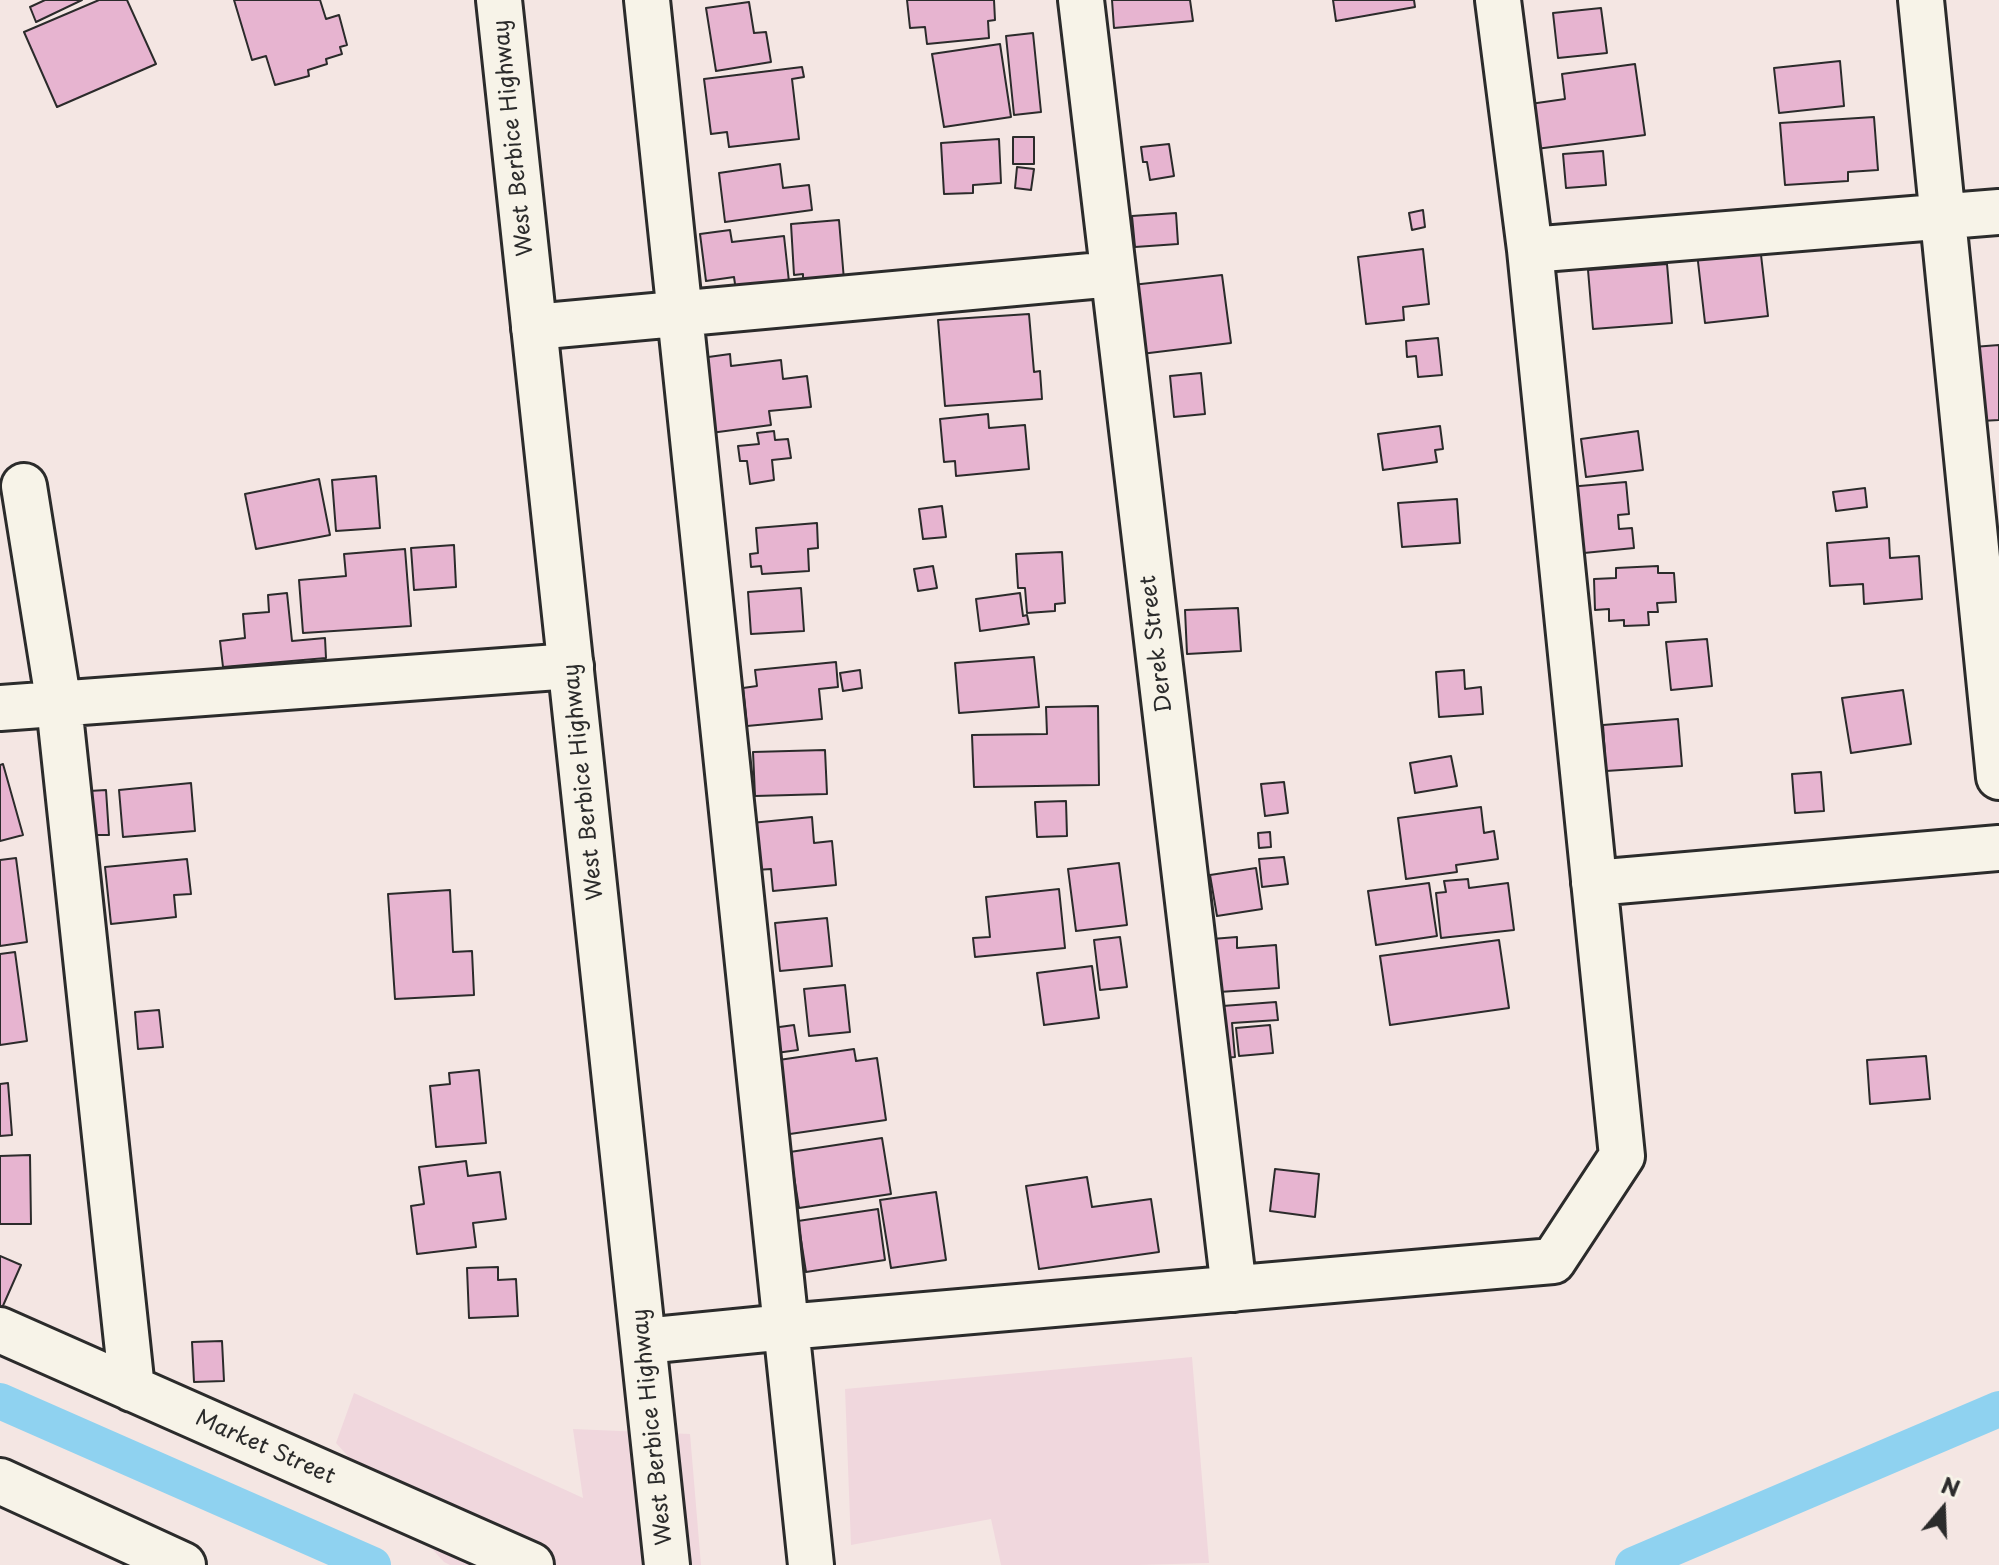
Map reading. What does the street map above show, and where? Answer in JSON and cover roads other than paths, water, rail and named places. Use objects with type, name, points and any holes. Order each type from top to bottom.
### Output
[{"type":"street","name":"West Berbice Highway","points":[[499,0],[667,1565]]},
{"type":"street","points":[[647,0],[811,1565]]},
{"type":"street","name":"Derek Street","points":[[1081,0],[1234,1289]]},
{"type":"street","points":[[644,1341],[1553,1261],[1622,1156],[1530,250],[1498,0]]},
{"type":"street","points":[[1921,0],[1999,777]]},
{"type":"street","points":[[1530,250],[1999,212]]},
{"type":"street","points":[[534,327],[1113,274]]},
{"type":"street","points":[[24,486],[59,705],[132,1389]]},
{"type":"street","points":[[0,708],[571,666]]},
{"type":"street","points":[[1594,883],[1999,848]]},
{"type":"street","name":"Market Street","points":[[0,1330],[531,1565]]},
{"type":"street","points":[[0,1481],[183,1565]]},
{"type":"waterway","points":[[0,1401],[373,1565]]},
{"type":"waterway","points":[[1633,1565],[1999,1409]]}]
